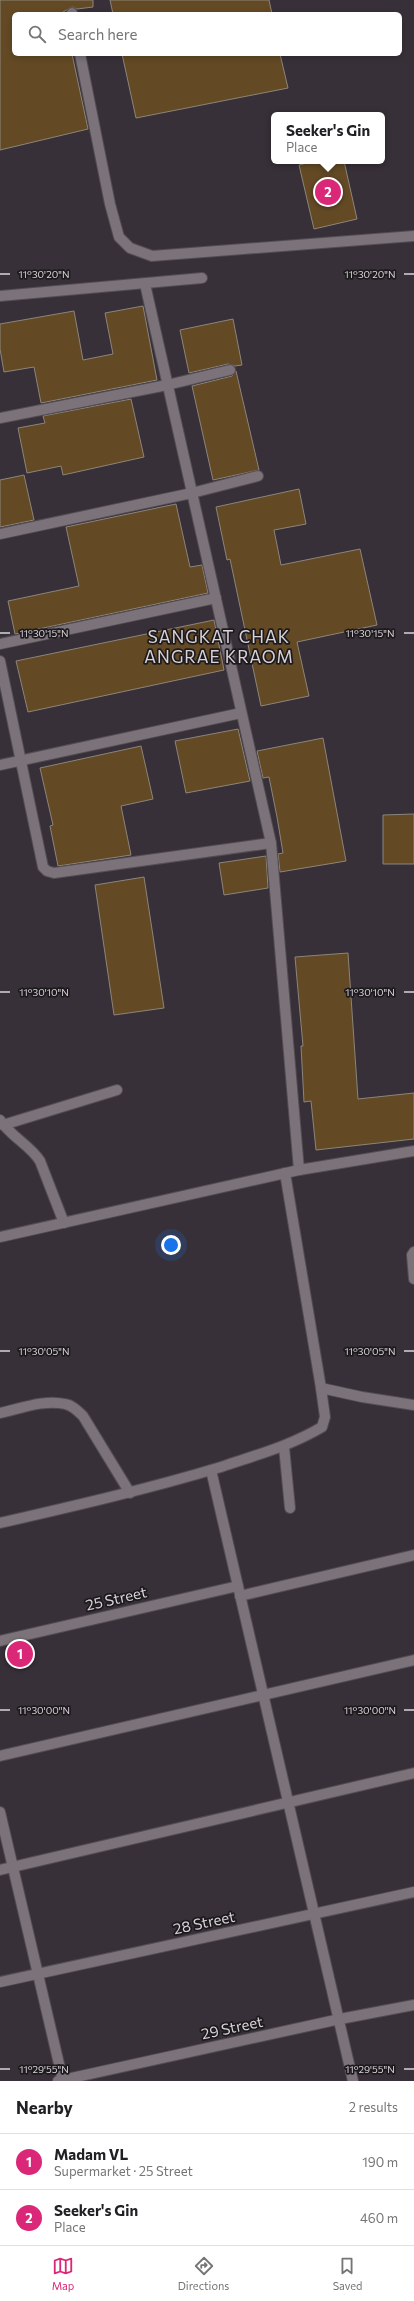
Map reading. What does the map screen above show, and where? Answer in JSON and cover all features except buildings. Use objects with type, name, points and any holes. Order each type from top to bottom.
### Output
[{"type":"street","points":[[80,56],[110,204],[119,237],[130,248],[152,256],[414,236]]},
{"type":"street","points":[[0,296],[202,278]]},
{"type":"street","points":[[145,284],[271,842],[278,903],[299,1170]]},
{"type":"street","points":[[0,418],[167,386],[230,370]]},
{"type":"street","points":[[0,534],[192,493],[258,476]]},
{"type":"street","points":[[0,644],[216,598]]},
{"type":"street","points":[[0,661],[43,867],[47,872],[54,873],[271,842]]},
{"type":"street","points":[[0,765],[241,713]]},
{"type":"street","points":[[64,1223],[40,1161],[35,1152],[18,1141],[1,1122],[118,1090]]},
{"type":"street","points":[[0,1237],[299,1170],[414,1151]]},
{"type":"street","points":[[0,1523],[130,1493],[210,1470],[284,1447],[322,1427],[325,1418],[321,1388],[285,1173]]},
{"type":"street","points":[[414,1252],[412,1255],[414,1279]]},
{"type":"street","points":[[321,1388],[362,1397],[414,1405]]},
{"type":"street","points":[[0,1413],[43,1404],[65,1404],[74,1408],[83,1416],[130,1493]]},
{"type":"street","points":[[284,1447],[290,1508]]},
{"type":"street","points":[[210,1470],[340,2019],[353,2081]]},
{"type":"street","points":[[240,1596],[414,1555]]},
{"type":"street","name":"25 Street","points":[[0,1641],[238,1586]]},
{"type":"street","points":[[0,1756],[414,1660]]},
{"type":"street","points":[[0,1870],[414,1774]]},
{"type":"street","points":[[0,1812],[38,1973],[61,2081]]},
{"type":"street","name":"28 Street","points":[[0,1982],[414,1892]]},
{"type":"street","name":"29 Street","points":[[61,2081],[340,2019],[414,2005]]},
{"type":"place","name":"Seeker's Gin","points":[[328,192]]},
{"type":"place","name":"Madam VL","points":[[20,1654]]},
{"type":"district","name":"SANGKAT CHAK ANGRAE KRAOM","points":[[219,646]]}]
